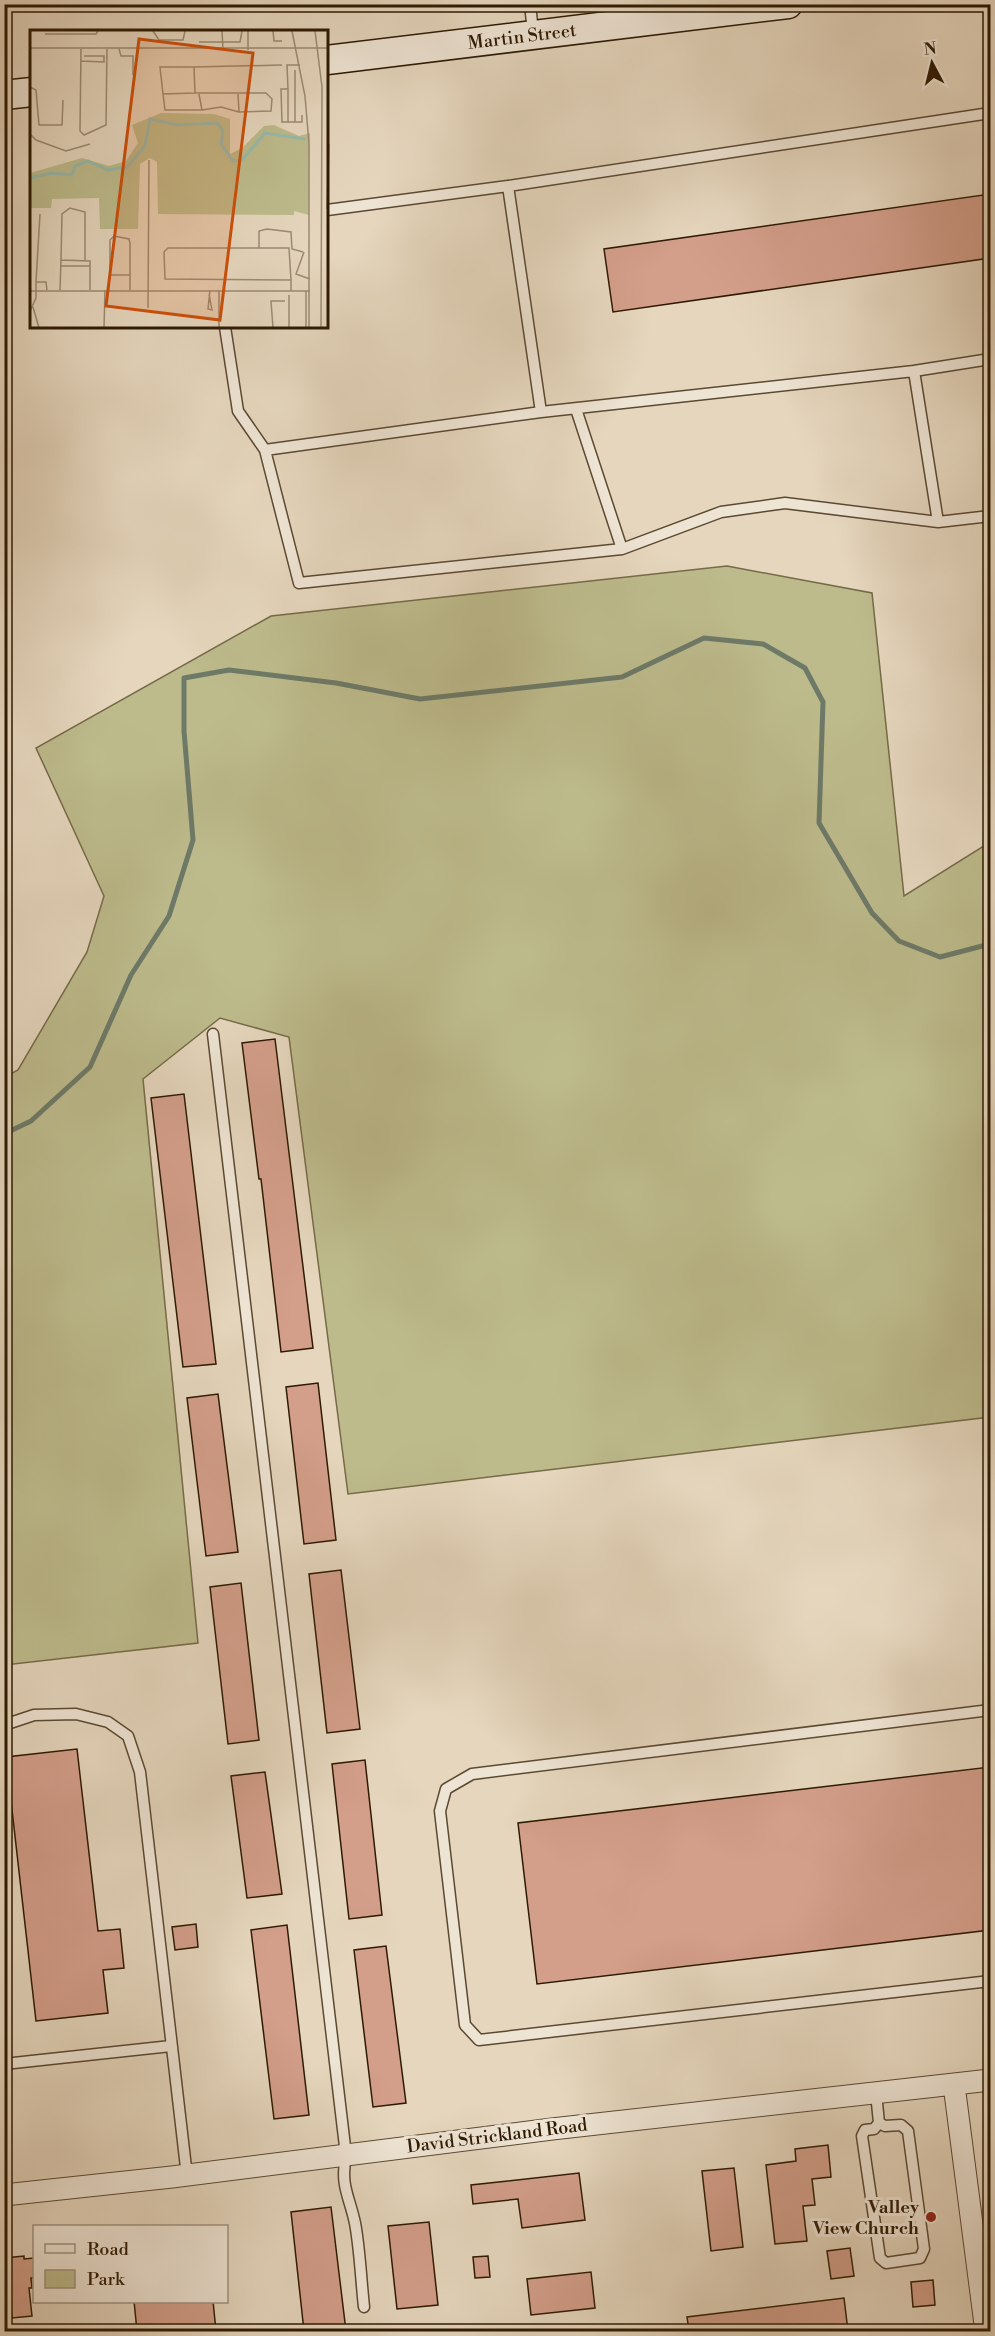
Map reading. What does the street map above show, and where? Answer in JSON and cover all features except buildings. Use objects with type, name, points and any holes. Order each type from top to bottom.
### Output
[{"type":"street","name":"Martin Street","points":[[328,60],[534,36],[734,8],[788,4]]},
{"type":"street","points":[[4,95],[30,92]]},
{"type":"street","name":"David Strickland Road","points":[[4,2195],[187,2176],[346,2155],[990,2080]]},
{"type":"street","points":[[954,2085],[986,2331]]},
{"type":"lane","points":[[530,4],[534,36]]},
{"type":"lane","points":[[328,210],[508,186],[990,113]]},
{"type":"lane","points":[[508,186],[541,412]]},
{"type":"lane","points":[[225,328],[238,411],[265,450],[299,583],[622,549],[721,512],[785,503],[938,522],[990,516]]},
{"type":"lane","points":[[265,450],[541,412],[914,371],[990,359]]},
{"type":"lane","points":[[914,371],[938,522]]},
{"type":"lane","points":[[576,409],[622,549]]},
{"type":"lane","points":[[213,1034],[346,2155],[342,2173],[343,2185],[355,2224],[364,2307]]},
{"type":"lane","points":[[990,1710],[472,1774],[446,1790],[440,1810],[465,2025],[479,2040],[990,1981]]},
{"type":"lane","points":[[4,1725],[34,1715],[76,1714],[108,1722],[128,1736],[140,1772],[187,2176]]},
{"type":"lane","points":[[4,2064],[171,2046]]},
{"type":"lane","points":[[876,2093],[879,2123],[874,2129],[865,2130],[862,2136],[879,2258],[886,2263],[920,2258],[924,2249],[908,2131],[901,2125],[885,2126],[879,2123]]},
{"type":"green space","points":[[727,566],[872,593],[904,896],[990,842],[990,1417],[348,1494],[289,1037],[220,1018],[143,1079],[198,1643],[5,1665],[5,1077],[18,1070],[87,952],[104,896],[36,748],[271,616]]},
{"type":"waterway","points":[[4,1134],[31,1121],[90,1067],[131,975],[169,916],[193,840],[184,731],[184,678],[229,670],[336,683],[420,699],[622,677],[704,638],[763,644],[805,668],[823,702],[819,823],[872,913],[899,941],[940,957],[990,944]]},
{"type":"place","name":"Valley View Church","points":[[931,2217]]}]
